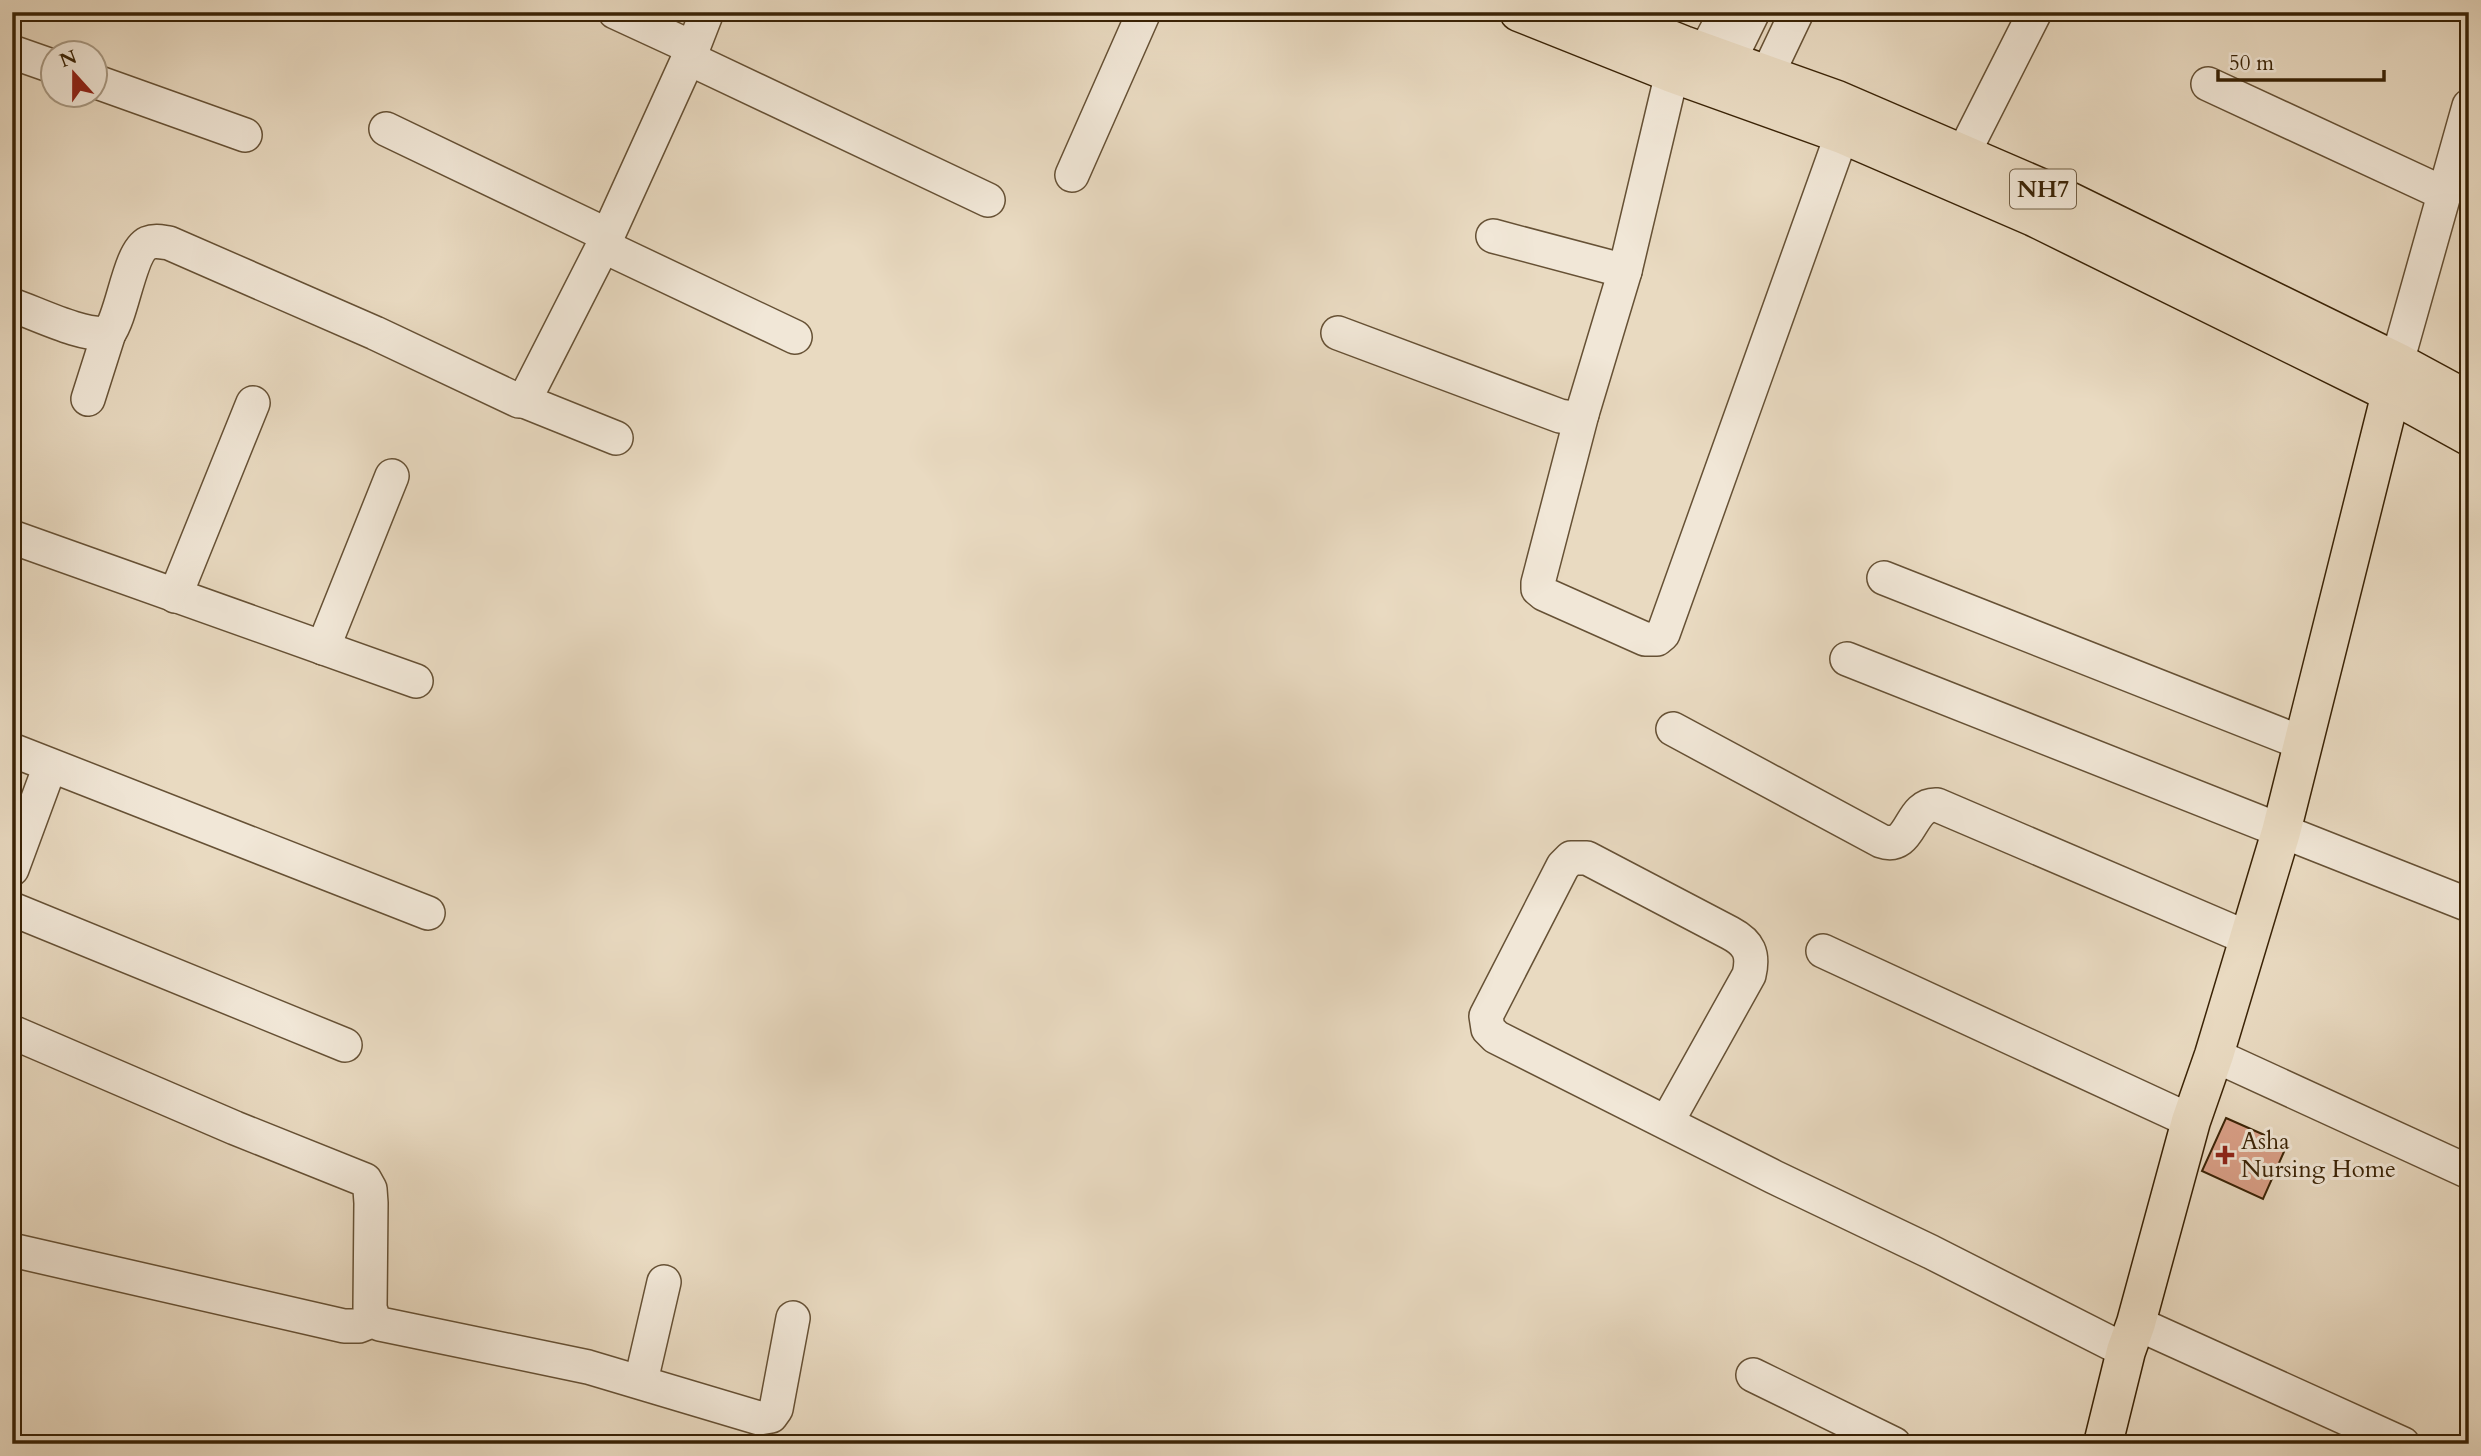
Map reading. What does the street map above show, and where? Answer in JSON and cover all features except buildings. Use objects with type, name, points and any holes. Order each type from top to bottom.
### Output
[{"type":"main road","name":"NH7","points":[[1519,12],[1767,75],[1838,100],[2061,197],[2394,377],[2469,436]]},
{"type":"main road","name":"NH7","points":[[1601,12],[1697,58],[1842,134],[2394,377],[2469,401]]},
{"type":"main road","points":[[2103,1444],[2191,1122],[2250,939],[2281,832],[2394,377]]},
{"type":"street","points":[[615,12],[691,53],[988,200]]},
{"type":"street","points":[[524,401],[605,240],[691,53],[707,12]]},
{"type":"street","points":[[1072,175],[1144,12]]},
{"type":"street","points":[[1726,12],[1697,58],[1625,271],[1538,583],[1538,589],[1544,594],[1646,639],[1657,639],[1662,634],[1842,134]]},
{"type":"street","points":[[1697,58],[1753,12]]},
{"type":"street","points":[[1767,75],[1797,12]]},
{"type":"street","points":[[1962,154],[2035,12]]},
{"type":"street","points":[[12,52],[38,61]]},
{"type":"street","points":[[2208,84],[2443,193]]},
{"type":"street","points":[[108,86],[245,135]]},
{"type":"street","points":[[2394,377],[2469,106]]},
{"type":"street","points":[[386,129],[795,337]]},
{"type":"street","points":[[1493,236],[1625,271]]},
{"type":"street","points":[[88,399],[140,249],[152,241],[160,241],[267,285],[519,401],[616,438]]},
{"type":"street","points":[[12,305],[83,330],[97,334],[109,333]]},
{"type":"street","points":[[1338,333],[1560,416],[1572,418],[1583,414]]},
{"type":"street","points":[[175,596],[253,403]]},
{"type":"street","points":[[323,648],[391,476]]},
{"type":"street","points":[[12,537],[416,681]]},
{"type":"street","points":[[1884,578],[2302,743]]},
{"type":"street","points":[[1847,659],[2469,905]]},
{"type":"street","points":[[1673,729],[1881,841],[1887,843],[1904,838],[1920,811],[1935,805],[2250,939]]},
{"type":"street","points":[[12,750],[428,914]]},
{"type":"street","points":[[12,869],[50,766]]},
{"type":"street","points":[[1667,1122],[1749,975],[1751,953],[1747,944],[1730,933],[1587,858],[1571,858],[1563,866],[1486,1016],[1488,1029],[1506,1043],[1931,1252],[2131,1337],[2403,1444]]},
{"type":"street","points":[[12,909],[345,1045]]},
{"type":"street","points":[[1823,951],[2191,1122]]},
{"type":"street","points":[[12,1032],[235,1128],[365,1180],[370,1189],[370,1308],[374,1320],[380,1324],[589,1367],[759,1418],[771,1416],[776,1409],[793,1318]]},
{"type":"street","points":[[2214,1055],[2469,1172]]},
{"type":"street","points":[[12,1250],[344,1326],[374,1320]]},
{"type":"street","points":[[641,1381],[664,1282]]},
{"type":"street","points":[[1754,1375],[1894,1444]]},
{"type":"place","name":"Asha Nursing Home","points":[[2225,1155]]}]
